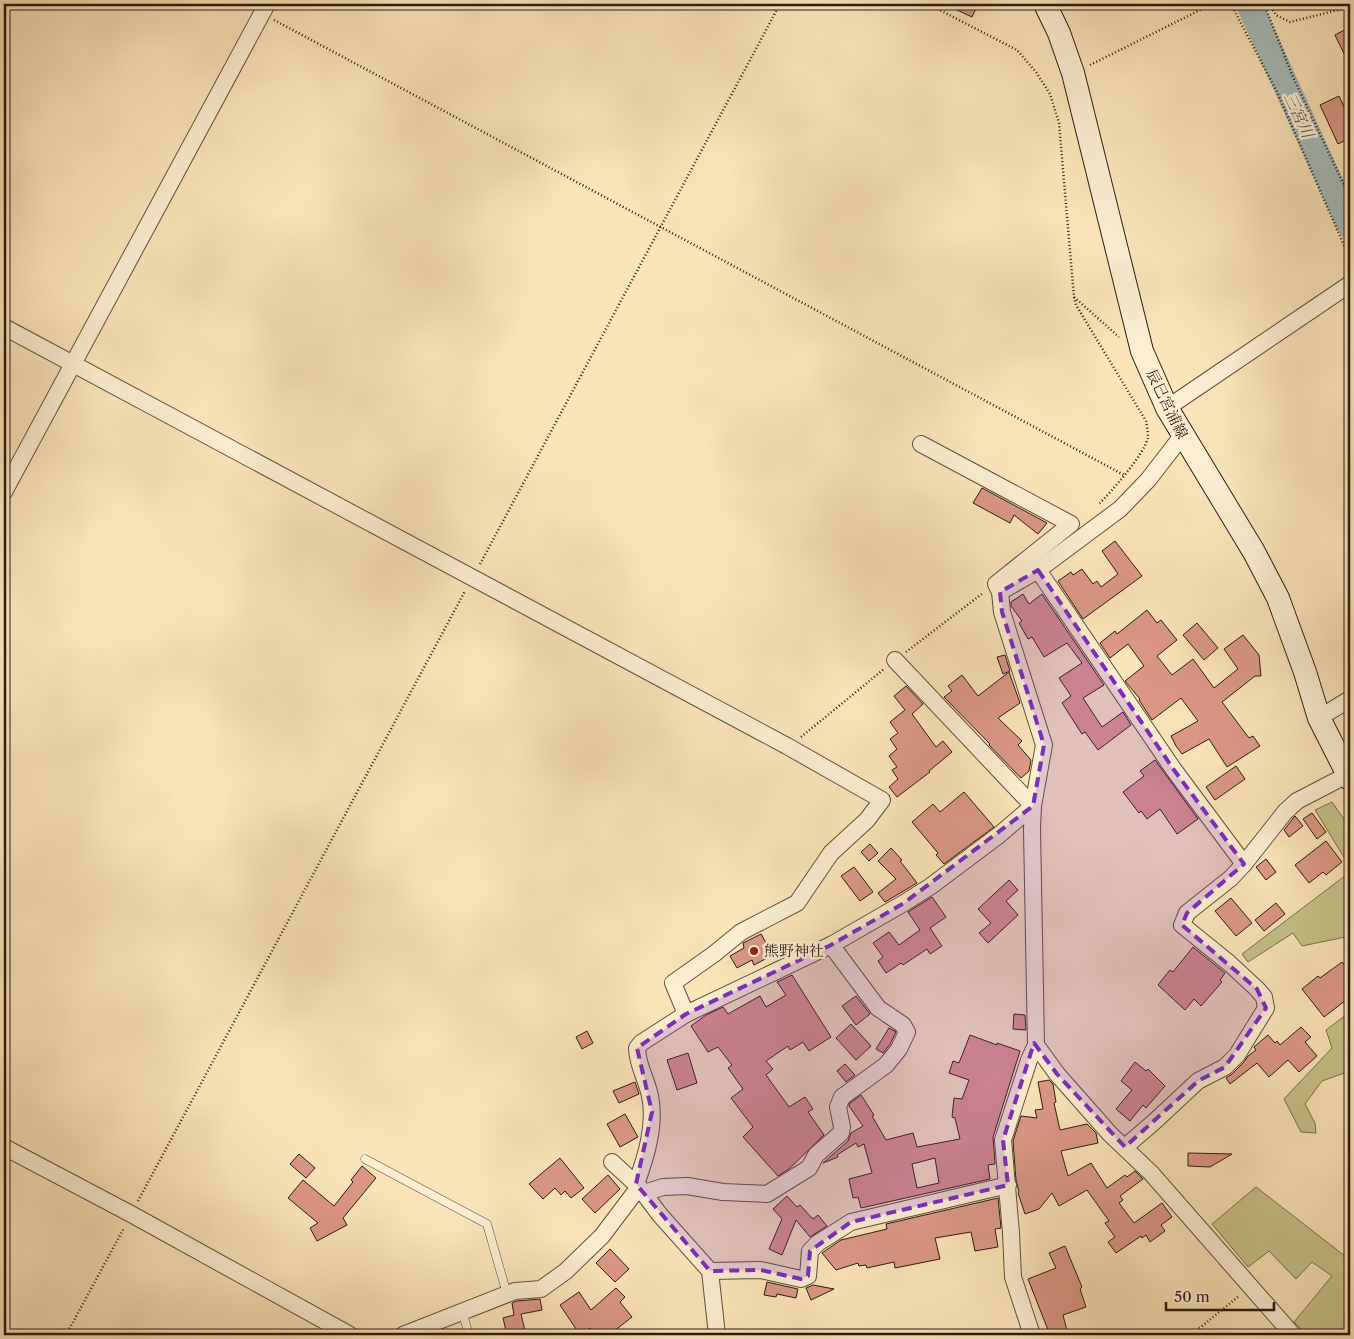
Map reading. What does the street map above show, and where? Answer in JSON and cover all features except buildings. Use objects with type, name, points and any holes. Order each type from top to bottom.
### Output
[{"type":"main road","name":"辰巳宮浦線","points":[[1045,4],[1059,33],[1073,73],[1141,348],[1166,408],[1254,552],[1278,598],[1305,672],[1319,718],[1349,777]]},
{"type":"street","points":[[4,492],[264,8]]},
{"type":"street","points":[[1166,408],[1350,284]]},
{"type":"street","points":[[4,326],[787,746],[882,800],[867,820],[831,853],[797,903],[742,932],[674,983],[686,1014]]},
{"type":"street","points":[[1000,592],[1038,570],[1120,509],[1148,480],[1182,436]]},
{"type":"street","points":[[921,444],[1071,524],[996,584],[1000,592],[1002,612],[1044,745],[1033,806],[1032,865],[1036,1045],[1029,1060],[1003,1140],[1008,1185],[1013,1276],[1032,1335]]},
{"type":"street","points":[[1038,570],[1174,770],[1244,864]]},
{"type":"street","points":[[895,660],[1033,806]]},
{"type":"street","points":[[1319,718],[1350,699]]},
{"type":"street","points":[[1125,1147],[1193,1084],[1225,1067],[1237,1055],[1266,1008],[1264,997],[1257,989],[1229,963],[1182,925],[1187,913],[1231,878],[1273,826],[1297,801],[1349,777]]},
{"type":"street","points":[[403,1335],[516,1290],[542,1289],[554,1281],[602,1236],[640,1188],[652,1112],[650,1095],[637,1056],[637,1048],[641,1043],[686,1014],[831,945],[904,903],[930,886],[1033,806]]},
{"type":"street","points":[[640,1188],[686,1186],[723,1192],[767,1194],[809,1168],[816,1155],[841,1133],[842,1127],[838,1108],[842,1096],[886,1065],[899,1049],[907,1032],[903,1025],[878,1008],[831,945]]},
{"type":"street","points":[[1036,1045],[1057,1074],[1110,1134],[1150,1173],[1293,1335]]},
{"type":"street","points":[[4,1147],[131,1214],[350,1335]]},
{"type":"street","points":[[612,1162],[640,1188],[660,1215],[710,1271],[717,1335]]},
{"type":"street","points":[[710,1271],[760,1270],[802,1279],[808,1276],[810,1251],[818,1242],[850,1222],[1008,1185]]},
{"type":"lane","points":[[365,1158],[487,1224],[507,1294]]},
{"type":"lane","points":[[462,1311],[469,1335]]},
{"type":"path","points":[[66,1335],[780,4]]},
{"type":"path","points":[[928,4],[1017,50],[1036,72],[1050,94],[1059,123],[1076,305],[1146,421],[1148,437],[1138,458],[1124,474],[1114,490],[1093,509]]},
{"type":"path","points":[[1073,73],[1212,4]]},
{"type":"path","points":[[1231,4],[1277,92],[1350,258]]},
{"type":"path","points":[[1264,4],[1293,77],[1344,185],[1350,202]]},
{"type":"path","points":[[1270,4],[1276,15],[1290,22],[1350,7]]},
{"type":"path","points":[[264,8],[660,226],[1124,474]]},
{"type":"path","points":[[1344,185],[1350,173]]},
{"type":"path","points":[[1074,297],[1123,341],[1141,348]]},
{"type":"path","points":[[1192,1335],[1250,1287]]},
{"type":"path","points":[[1091,1332],[1096,1335]]},
{"type":"highlighted area","points":[[1038,570],[1174,770],[1244,864],[1187,913],[1182,925],[1257,989],[1266,1008],[1225,1067],[1198,1081],[1125,1147],[1057,1074],[1034,1043],[1003,1140],[1008,1185],[851,1222],[810,1251],[808,1276],[801,1279],[761,1270],[710,1271],[636,1184],[652,1112],[637,1048],[686,1014],[831,945],[904,903],[1033,806],[1044,745],[1002,612],[1000,592]]},
{"type":"shaded area","points":[[1332,802],[1350,828],[1350,867],[1315,810]]},
{"type":"shaded area","points":[[1350,872],[1350,936],[1302,946],[1293,933],[1248,962],[1242,954]]},
{"type":"shaded area","points":[[1350,1012],[1350,1071],[1322,1081],[1305,1104],[1315,1123],[1316,1133],[1301,1132],[1284,1099],[1332,1048],[1326,1030]]},
{"type":"shaded area","points":[[1256,1187],[1350,1260],[1350,1328],[1344,1335],[1308,1335],[1294,1322],[1332,1276],[1312,1262],[1296,1279],[1269,1251],[1248,1267],[1212,1224]]},
{"type":"waterway","name":"三宮川","points":[[1249,4],[1350,226]]},
{"type":"place","name":"熊野神社","points":[[754,951]]}]
